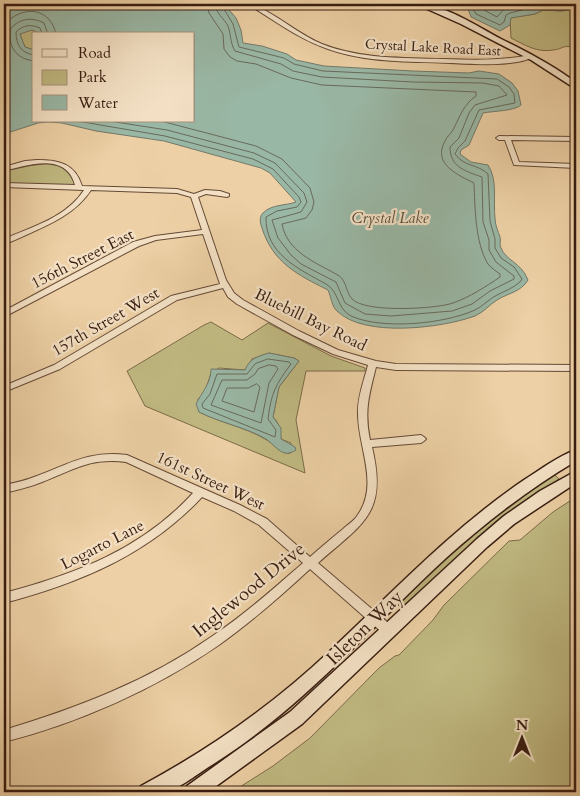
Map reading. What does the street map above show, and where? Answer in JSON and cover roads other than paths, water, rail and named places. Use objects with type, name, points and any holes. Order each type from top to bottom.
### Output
[{"type":"main road","points":[[419,4],[455,18],[530,57],[561,75],[576,87]]},
{"type":"main road","name":"Isleton Way","points":[[147,792],[211,755],[270,713],[320,670],[475,524],[545,473],[576,455]]},
{"type":"main road","name":"Isleton Way","points":[[193,792],[296,718],[482,543],[509,520],[576,476]]},
{"type":"street","name":"Crystal Lake Road East","points":[[256,8],[310,40],[331,49],[356,55],[390,59],[494,62],[513,61],[530,57]]},
{"type":"street","points":[[499,138],[576,139]]},
{"type":"street","points":[[507,138],[516,164],[576,166]]},
{"type":"street","points":[[4,169],[31,162],[57,163],[73,172],[78,180],[79,188]]},
{"type":"street","points":[[4,186],[177,191],[194,196],[205,192],[220,193],[227,196]]},
{"type":"street","points":[[4,242],[68,211],[82,198],[88,189]]},
{"type":"street","name":"Bluebill Bay Road","points":[[194,196],[224,285],[231,295],[240,302],[337,352],[372,365],[396,367],[576,368]]},
{"type":"street","name":"156th Street East","points":[[4,314],[136,244],[155,238],[206,232]]},
{"type":"street","name":"157th Street West","points":[[4,389],[57,367],[174,298],[224,285]]},
{"type":"street","name":"Inglewood Drive","points":[[4,736],[78,712],[147,682],[197,652],[241,622],[360,520],[372,498],[374,478],[362,409],[372,365]]},
{"type":"street","points":[[367,444],[421,439]]},
{"type":"street","name":"161st Street West","points":[[4,489],[33,482],[102,451],[127,459],[237,508],[263,522],[390,631]]},
{"type":"street","name":"Logarto Lane","points":[[4,598],[55,584],[122,553],[162,530],[188,508],[200,492]]},
{"type":"water","name":"Crystal Lake","points":[[4,4],[224,4],[236,18],[241,30],[243,43],[262,46],[287,54],[296,60],[324,66],[469,73],[479,71],[499,74],[512,83],[518,91],[521,105],[509,110],[483,113],[469,145],[461,150],[460,154],[471,162],[488,165],[493,177],[495,221],[500,237],[500,247],[506,256],[522,269],[528,280],[522,287],[497,300],[475,316],[461,320],[424,327],[384,328],[365,325],[349,319],[337,311],[328,290],[297,273],[280,259],[273,250],[261,226],[261,216],[270,208],[296,202],[270,173],[261,168],[164,141],[96,131],[62,123],[38,123],[4,134]]},
{"type":"water","points":[[461,4],[576,4],[576,8],[562,11],[543,10],[535,14],[511,18],[510,25],[500,31],[471,17],[467,6]]},
{"type":"water","points":[[269,353],[294,358],[299,361],[279,387],[273,417],[281,428],[281,439],[295,447],[296,450],[289,453],[280,451],[258,435],[199,412],[196,404],[208,383],[211,369],[245,370],[254,358]]}]
